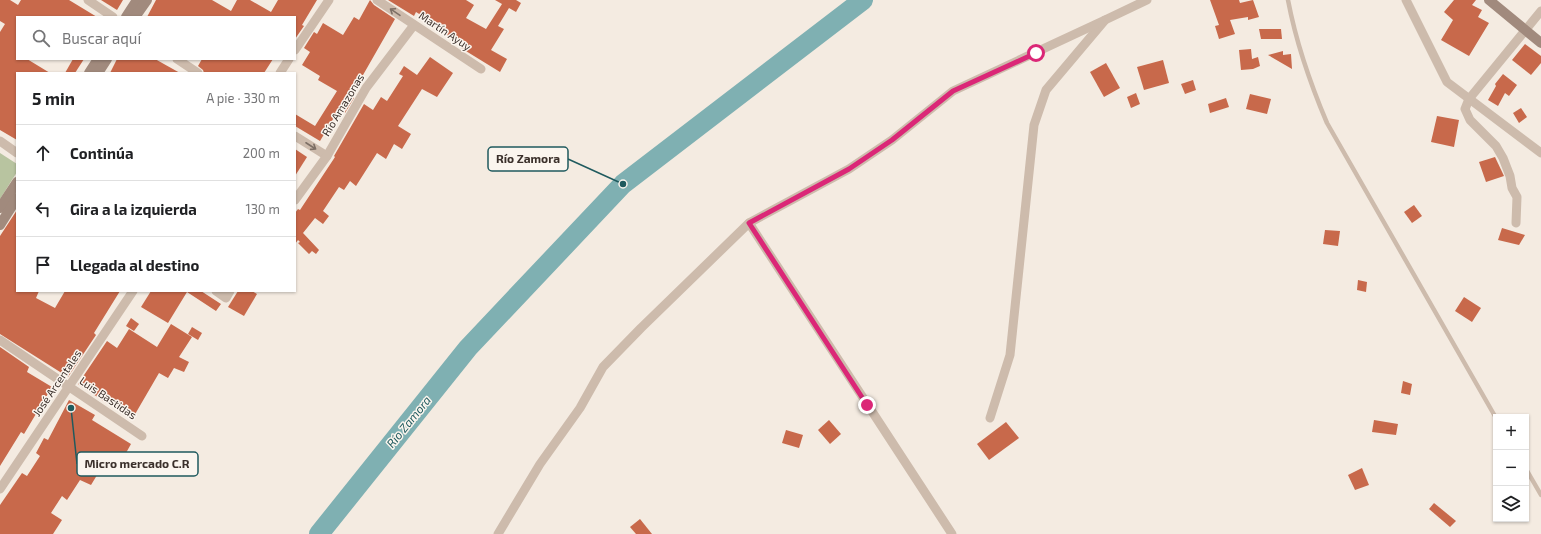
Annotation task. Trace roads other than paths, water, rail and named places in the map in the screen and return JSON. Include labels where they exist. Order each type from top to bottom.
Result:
[{"type":"main road","points":[[127,16],[137,0]]},
{"type":"main road","points":[[136,16],[147,0]]},
{"type":"main road","points":[[1489,0],[1541,43]]},
{"type":"main road","points":[[89,72],[97,60]]},
{"type":"main road","points":[[99,72],[106,60]]},
{"type":"main road","points":[[0,208],[16,184]]},
{"type":"main road","points":[[0,225],[16,200]]},
{"type":"street","points":[[88,0],[112,16]]},
{"type":"street","points":[[296,49],[329,0]]},
{"type":"street","name":"Martín Ayuy","points":[[377,0],[481,69]]},
{"type":"street","points":[[498,534],[540,464],[580,408],[603,367],[749,223],[849,169],[892,140],[953,91],[1147,0]]},
{"type":"street","points":[[1406,0],[1447,82],[1541,153]]},
{"type":"street","points":[[1516,224],[1517,197],[1512,188],[1510,176],[1503,158],[1496,146],[1470,120],[1465,109],[1469,98],[1541,11]]},
{"type":"street","points":[[990,418],[1010,355],[1034,125],[1046,90],[1105,20]]},
{"type":"street","name":"Río Amazonas","points":[[296,199],[327,156],[366,88],[414,25]]},
{"type":"street","points":[[178,60],[196,72]]},
{"type":"street","points":[[281,72],[288,60]]},
{"type":"street","points":[[296,137],[327,156]]},
{"type":"street","points":[[0,142],[16,152]]},
{"type":"street","points":[[749,223],[952,534]]},
{"type":"street","name":"José Arcentales","points":[[0,489],[70,387],[132,292]]},
{"type":"street","name":"Luis Bastidas","points":[[0,340],[142,436]]},
{"type":"lane","points":[[1288,0],[1294,28],[1306,68],[1326,122],[1494,414]]},
{"type":"lane","points":[[1529,474],[1541,494]]},
{"type":"waterway","name":"Río Zamora","points":[[319,534],[468,348],[623,184],[863,0]]},
{"type":"place","name":"Río Zamora","points":[[623,184]]},
{"type":"place","name":"Micro mercado C.R","points":[[71,408]]}]
